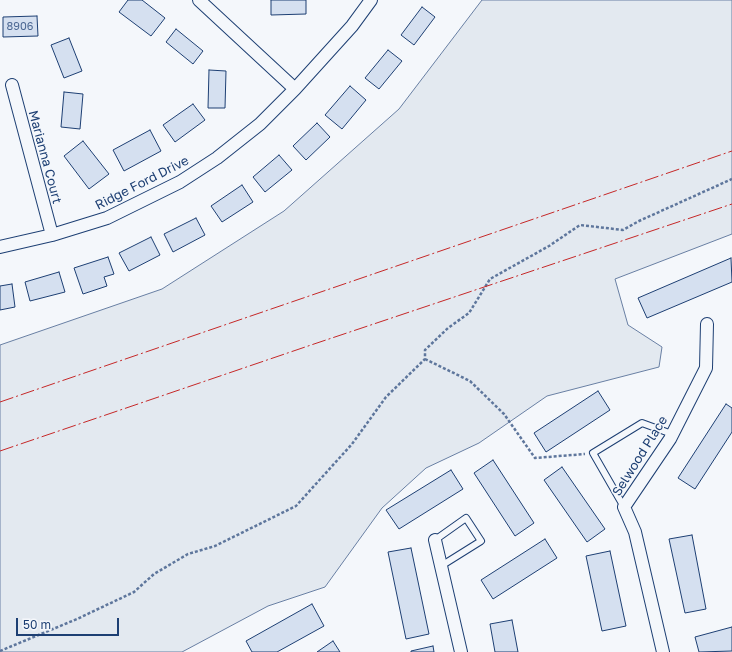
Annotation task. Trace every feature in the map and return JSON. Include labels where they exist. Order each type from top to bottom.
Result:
[{"type":"street","points":[[199,0],[295,89]]},
{"type":"street","name":"Ridge Ford Drive","points":[[0,247],[52,235],[107,218],[180,182],[218,158],[260,124],[295,89],[352,26],[371,0]]},
{"type":"street","name":"Marianna Court","points":[[12,85],[52,235]]},
{"type":"street","name":"Selwood Place","points":[[663,652],[635,532],[624,506],[672,434],[706,368],[707,324]]},
{"type":"street","points":[[435,540],[461,652]]},
{"type":"lane","points":[[624,506],[593,453],[642,423],[672,434]]},
{"type":"lane","points":[[435,540],[466,518],[480,541],[441,566]]},
{"type":"path","points":[[425,359],[424,350],[448,328],[469,313],[490,279],[549,246],[580,225],[623,230],[639,220],[732,178]]},
{"type":"path","points":[[425,359],[470,381],[504,414],[535,458],[593,453]]},
{"type":"path","points":[[0,650],[77,619],[134,592],[154,574],[188,554],[215,546],[296,506],[352,444],[386,398],[425,359]]},
{"type":"shaded area","points":[[482,0],[732,0],[732,234],[615,279],[628,325],[662,347],[659,367],[547,396],[479,443],[426,468],[382,508],[325,587],[268,606],[182,652],[0,652],[0,345],[162,289],[284,211],[399,109]]},
{"type":"building","points":[[128,0],[142,0],[165,18],[151,36],[119,12]]},
{"type":"building","points":[[271,0],[306,0],[306,14],[271,15]]},
{"type":"building","points":[[422,7],[435,17],[414,45],[401,35]]},
{"type":"building","points":[[37,16],[38,36],[3,37],[3,17]]},
{"type":"building","points":[[176,29],[203,51],[193,64],[166,42]]},
{"type":"building","points":[[69,38],[82,71],[64,78],[51,45]]},
{"type":"building","points":[[388,50],[402,61],[379,89],[365,78]]},
{"type":"building","points":[[209,70],[226,71],[225,108],[208,108]]},
{"type":"building","points":[[350,86],[366,100],[342,129],[325,115]]},
{"type":"building","points":[[64,92],[83,94],[80,129],[61,127]]},
{"type":"building","points":[[193,104],[205,120],[175,142],[163,125]]},
{"type":"building","points":[[317,123],[330,137],[306,160],[293,146]]},
{"type":"building","points":[[150,130],[161,151],[124,171],[113,150]]},
{"type":"building","points":[[83,141],[109,174],[89,189],[64,156]]},
{"type":"building","points":[[279,155],[292,170],[265,192],[253,177]]},
{"type":"building","points":[[242,185],[253,202],[222,222],[211,206]]},
{"type":"building","points":[[196,218],[205,235],[173,252],[164,234]]},
{"type":"building","points":[[151,237],[160,255],[129,271],[119,253]]},
{"type":"building","points":[[108,257],[114,274],[104,277],[107,286],[83,294],[74,268]]},
{"type":"building","points":[[731,258],[732,282],[647,318],[638,298]]},
{"type":"building","points":[[59,272],[65,292],[30,301],[25,282]]},
{"type":"building","points":[[12,284],[15,307],[0,310],[0,286]]},
{"type":"building","points":[[598,391],[610,410],[546,452],[534,433]]},
{"type":"building","points":[[726,404],[732,408],[732,432],[695,489],[678,478]]},
{"type":"building","points":[[493,460],[534,523],[515,536],[474,473]]},
{"type":"building","points":[[562,467],[605,529],[587,542],[544,480]]},
{"type":"building","points":[[451,470],[463,489],[399,529],[386,510]]},
{"type":"building","points":[[692,535],[706,609],[685,613],[669,539]]},
{"type":"building","points":[[545,539],[557,558],[493,599],[481,580]]},
{"type":"building","points":[[411,548],[429,634],[406,639],[388,552]]},
{"type":"building","points":[[610,551],[626,626],[602,631],[586,556]]},
{"type":"building","points":[[312,604],[324,626],[277,652],[252,652],[246,641]]},
{"type":"building","points":[[512,620],[518,652],[495,652],[490,624]]},
{"type":"building","points":[[732,627],[732,651],[699,652],[695,637]]},
{"type":"building","points":[[333,641],[340,652],[317,652]]},
{"type":"building","points":[[433,646],[434,652],[411,652],[411,651]]},
{"type":"power","points":[[0,402],[732,151]]},
{"type":"power","points":[[0,451],[732,204]]}]
